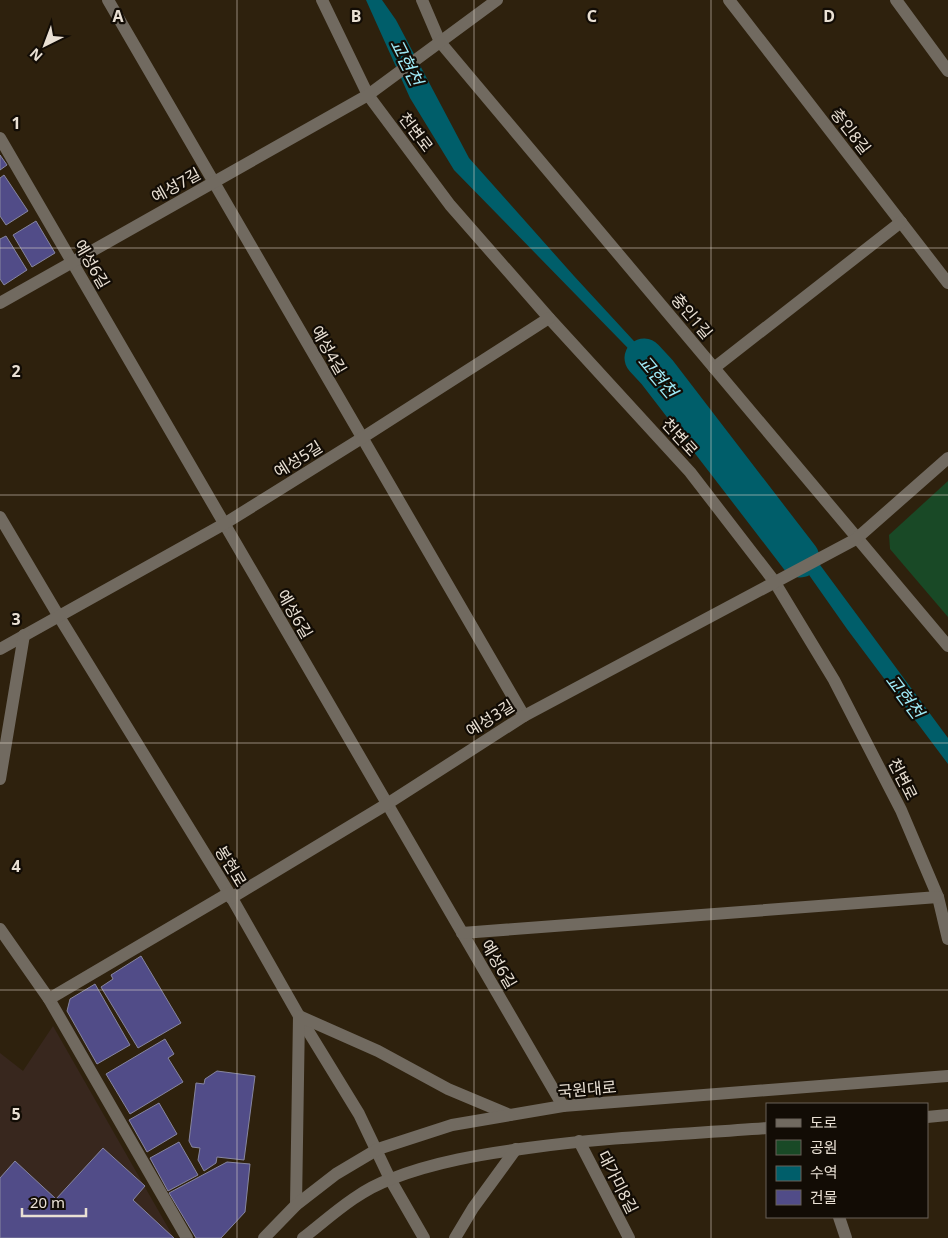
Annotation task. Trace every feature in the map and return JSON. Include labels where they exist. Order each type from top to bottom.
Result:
[{"type":"street","name":"예성4길","points":[[108,0],[212,183],[524,716]]},
{"type":"street","name":"천변로","points":[[322,0],[368,95],[450,204],[549,318],[690,472],[774,581],[834,680],[901,810],[938,897],[948,939]]},
{"type":"street","name":"충인1길","points":[[422,0],[440,42],[856,539],[948,646]]},
{"type":"street","name":"예성7길","points":[[0,303],[368,95],[497,0]]},
{"type":"street","name":"충인8길","points":[[729,0],[948,283]]},
{"type":"street","points":[[896,0],[948,71]]},
{"type":"street","name":"예성6길","points":[[0,138],[563,1106]]},
{"type":"street","points":[[714,368],[901,222]]},
{"type":"street","name":"예성5길","points":[[0,649],[224,524],[549,318]]},
{"type":"street","name":"예성3길","points":[[49,999],[386,804],[524,716],[774,581],[856,539],[948,458]]},
{"type":"street","name":"봉현로","points":[[0,517],[58,616],[230,895],[299,1016],[359,1114],[378,1149],[390,1179],[424,1238]]},
{"type":"street","points":[[0,779],[24,635]]},
{"type":"street","points":[[462,932],[938,897]]},
{"type":"street","points":[[0,929],[49,999],[187,1238]]},
{"type":"street","points":[[296,1205],[299,1016],[378,1051],[448,1089],[510,1115]]},
{"type":"street","name":"국원대로","points":[[264,1238],[296,1205],[336,1174],[378,1149],[434,1129],[563,1106],[948,1076]]},
{"type":"street","points":[[928,1117],[948,1115]]},
{"type":"street","points":[[307,1237],[352,1199],[390,1179],[447,1162],[579,1141],[766,1128]]},
{"type":"street","name":"대가미8길","points":[[579,1141],[629,1238]]},
{"type":"street","points":[[455,1238],[473,1208],[516,1150]]},
{"type":"street","points":[[839,1218],[846,1238]]},
{"type":"shaded area","points":[[53,1026],[174,1238],[0,1238],[0,1053],[23,1071]]},
{"type":"green space","points":[[948,481],[948,617],[890,549],[889,535]]},
{"type":"water","points":[[366,0],[382,0],[396,20],[469,158],[574,276],[738,454],[948,738],[948,764],[847,629],[705,427],[454,170],[410,98]]},
{"type":"building","points":[[0,155],[7,165],[0,170]]},
{"type":"building","points":[[4,175],[28,211],[6,225],[0,216],[0,178]]},
{"type":"building","points":[[36,221],[55,253],[32,267],[13,235]]},
{"type":"building","points":[[6,236],[27,270],[4,285],[0,279],[0,239]]},
{"type":"building","points":[[141,956],[181,1023],[138,1048],[101,987],[113,979],[111,975]]},
{"type":"building","points":[[95,984],[130,1045],[97,1064],[67,1011],[70,999]]},
{"type":"building","points":[[165,1039],[174,1054],[168,1058],[183,1082],[130,1114],[106,1074]]},
{"type":"building","points":[[217,1071],[255,1076],[244,1160],[217,1157],[216,1163],[204,1171],[198,1160],[200,1148],[192,1147],[189,1141],[196,1083],[204,1084],[205,1079]]},
{"type":"building","points":[[159,1103],[177,1134],[147,1152],[129,1120]]},
{"type":"building","points":[[179,1142],[198,1175],[168,1191],[150,1158]]},
{"type":"building","points":[[103,1148],[145,1186],[133,1200],[174,1238],[0,1238],[0,1178],[15,1161],[56,1199]]},
{"type":"building","points":[[227,1162],[250,1164],[245,1212],[221,1238],[196,1238],[169,1193]]},
{"type":"waterway","name":"교현천","points":[[644,358],[657,372],[800,558]]}]
